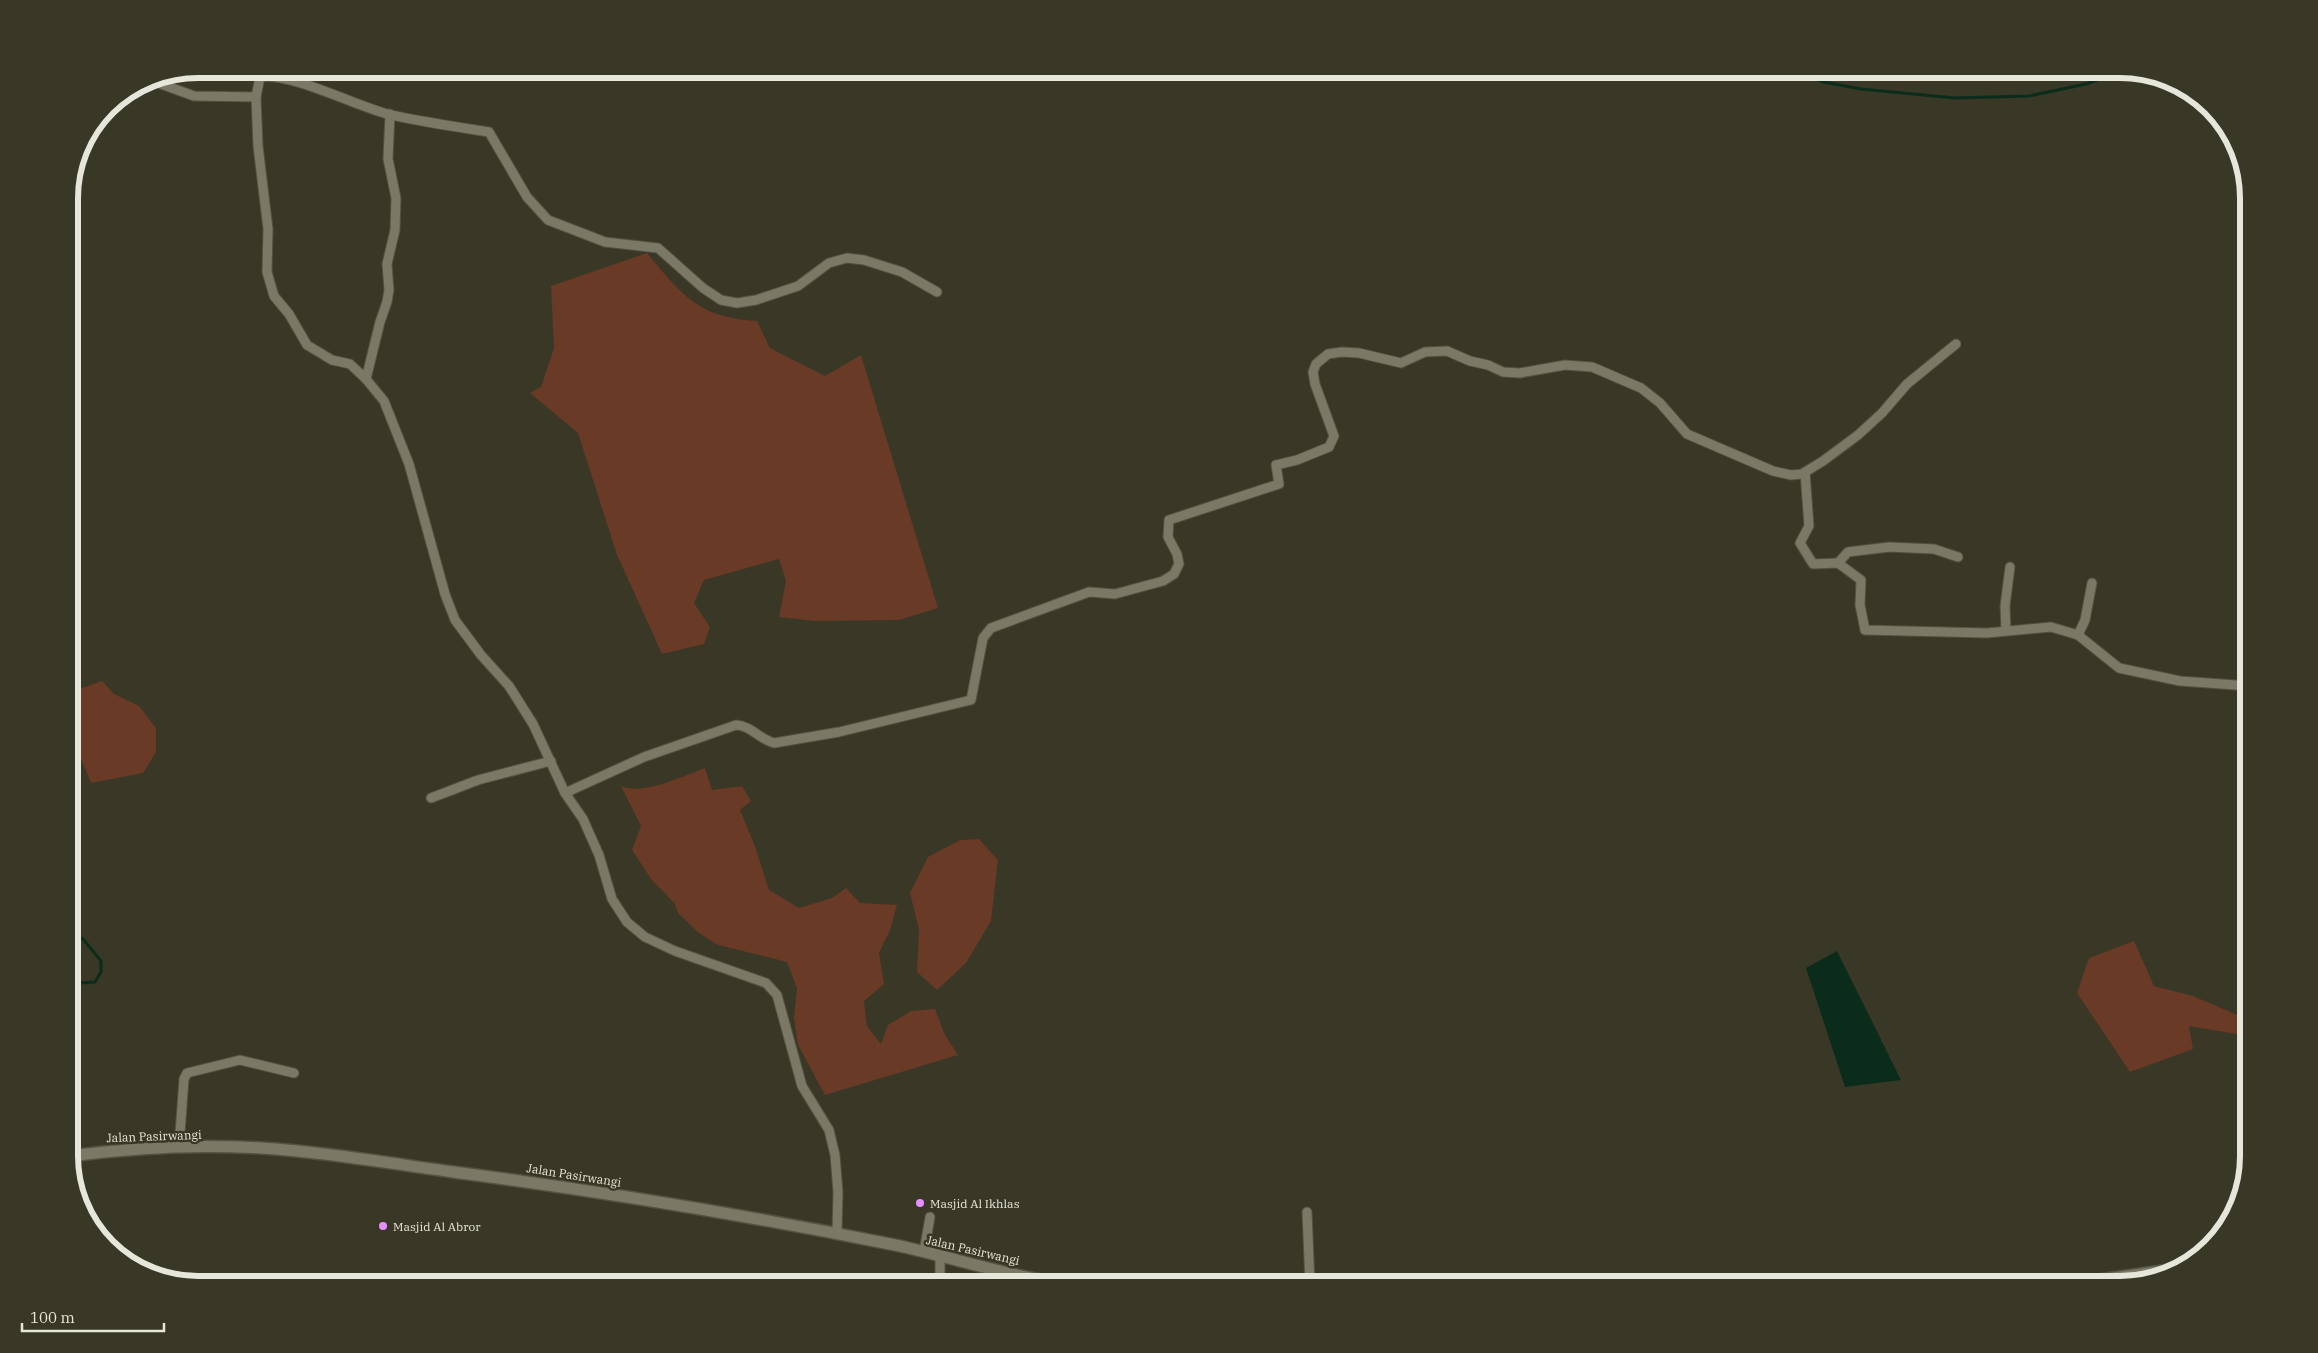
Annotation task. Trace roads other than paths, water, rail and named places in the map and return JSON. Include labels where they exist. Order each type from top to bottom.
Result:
[{"type":"street","points":[[260,78],[256,97],[258,146],[268,229],[267,272],[270,288],[307,345],[332,360],[350,364],[366,379],[384,401],[409,464],[445,594],[455,620],[481,655],[508,686],[533,724],[565,793],[583,819],[599,855],[612,898],[627,922],[653,940],[675,951],[766,983],[777,995],[802,1086],[829,1130],[833,1146],[838,1192],[837,1234]]},
{"type":"street","points":[[280,78],[390,114],[489,132],[527,197],[548,220],[605,242],[658,248],[703,288],[721,300],[747,302],[764,297],[804,283],[830,263],[847,258],[864,260],[902,272],[937,292]]},
{"type":"street","points":[[161,84],[194,96],[256,97]]},
{"type":"street","points":[[366,379],[387,302],[389,290],[387,264],[395,230],[396,198],[388,159],[390,114]]},
{"type":"street","points":[[565,793],[644,757],[736,726],[744,726],[774,743],[839,732],[972,700],[984,638],[990,628],[1089,592],[1115,594],[1163,581],[1174,574],[1179,564],[1177,554],[1168,536],[1169,520],[1279,484],[1276,465],[1303,458],[1329,447],[1334,436],[1315,384],[1313,372],[1316,364],[1328,354],[1342,352],[1359,353],[1401,363],[1425,352],[1447,351],[1503,372],[1520,373],[1565,365],[1592,367],[1641,388],[1660,403],[1687,434],[1773,471],[1790,475],[1805,472],[1858,435],[1882,414],[1907,384],[1956,344]]},
{"type":"street","points":[[1805,472],[1809,526],[1800,543],[1813,564],[1838,563],[1860,580],[1860,605],[1865,630],[1986,633],[2051,627],[2078,635],[2119,668],[2147,676],[2180,681],[2240,685]]},
{"type":"street","points":[[1838,563],[1848,552],[1889,547],[1934,549],[1958,557]]},
{"type":"street","points":[[2006,631],[2005,606],[2010,567]]},
{"type":"street","points":[[2078,635],[2085,620],[2092,583]]},
{"type":"street","points":[[431,798],[478,780],[551,761]]},
{"type":"street","points":[[179,1146],[184,1079],[187,1073],[240,1060],[294,1073]]},
{"type":"street","name":"Jalan Pasirwangi","points":[[78,1155],[179,1146],[296,1151],[489,1176],[730,1213],[924,1252],[1031,1276]]},
{"type":"street","points":[[1307,1212],[1310,1276]]},
{"type":"street","points":[[924,1252],[930,1218]]},
{"type":"street","points":[[940,1256],[940,1276]]},
{"type":"waterway","points":[[1813,78],[1861,89],[1955,98],[2029,96],[2086,84],[2103,78]]},
{"type":"waterway","points":[[78,937],[83,939],[101,961],[101,972],[95,982],[78,982]]},
{"type":"place","name":"Masjid Al Ikhlas","points":[[920,1203]]},
{"type":"place","name":"Masjid Al Abror","points":[[383,1226]]}]
